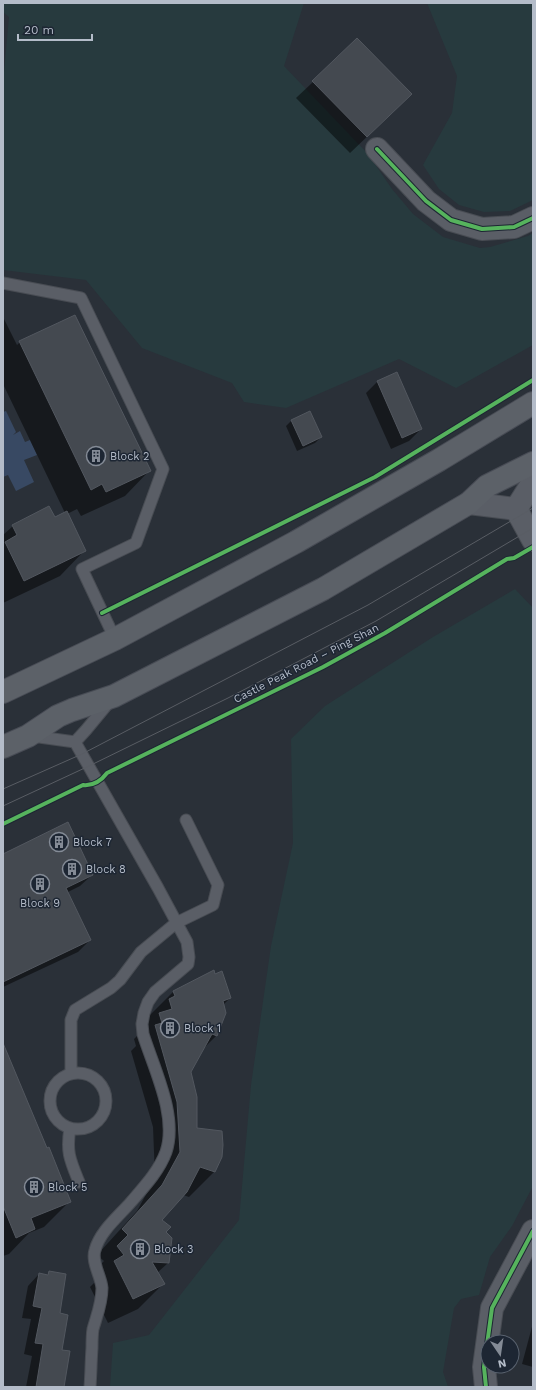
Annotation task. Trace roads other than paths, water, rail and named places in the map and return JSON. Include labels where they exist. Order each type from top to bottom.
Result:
[{"type":"main road","points":[[3,692],[115,639],[296,542],[439,460],[533,403]]},
{"type":"main road","points":[[3,747],[28,736],[58,716],[114,696],[323,589],[469,503],[487,486],[533,463]]},
{"type":"street","points":[[378,149],[426,201],[451,220],[482,229],[514,227],[533,218]]},
{"type":"street","points":[[516,509],[533,482]]},
{"type":"street","points":[[469,503],[516,509]]},
{"type":"street","points":[[516,509],[533,540]]},
{"type":"street","points":[[486,1387],[484,1367],[492,1308],[533,1231]]},
{"type":"lane","points":[[3,283],[81,298],[163,470],[136,544],[82,569],[115,639]]},
{"type":"lane","points":[[75,742],[114,696]]},
{"type":"lane","points":[[28,736],[75,742]]},
{"type":"lane","points":[[75,742],[187,942],[189,958],[188,964],[155,992],[148,1002],[144,1013],[142,1024],[144,1034],[165,1102],[169,1137],[166,1152],[161,1163],[153,1175],[106,1230],[94,1251],[95,1262],[102,1286],[99,1313],[93,1330],[90,1387]]},
{"type":"lane","points":[[71,1074],[70,1020],[75,1010],[111,988],[120,980],[141,952],[176,923],[213,905],[218,885],[186,820]]},
{"type":"lane","points":[[71,1074],[85,1074],[97,1080],[103,1088],[106,1096],[106,1106],[102,1115],[96,1122],[88,1127],[80,1129],[70,1128],[62,1124],[55,1118],[51,1110],[51,1092],[62,1077],[71,1074]]},
{"type":"lane","points":[[70,1128],[68,1143],[70,1158],[79,1182]]},
{"type":"water","points":[[6,411],[16,432],[13,435],[20,431],[25,442],[30,440],[37,455],[24,460],[34,482],[16,491],[8,475],[3,477],[3,412]]},
{"type":"tram line","points":[[3,789],[82,754],[368,605],[533,508]]},
{"type":"tram line","points":[[3,806],[228,698],[376,621],[533,528]]},
{"type":"place","name":"Block 2","points":[[96,456]]},
{"type":"place","name":"Block 7","points":[[59,842]]},
{"type":"place","name":"Block 8","points":[[72,869]]},
{"type":"place","name":"Block 9","points":[[40,884]]},
{"type":"place","name":"Block 1","points":[[170,1028]]},
{"type":"place","name":"Block 5","points":[[34,1187]]},
{"type":"place","name":"Block 3","points":[[140,1249]]}]
